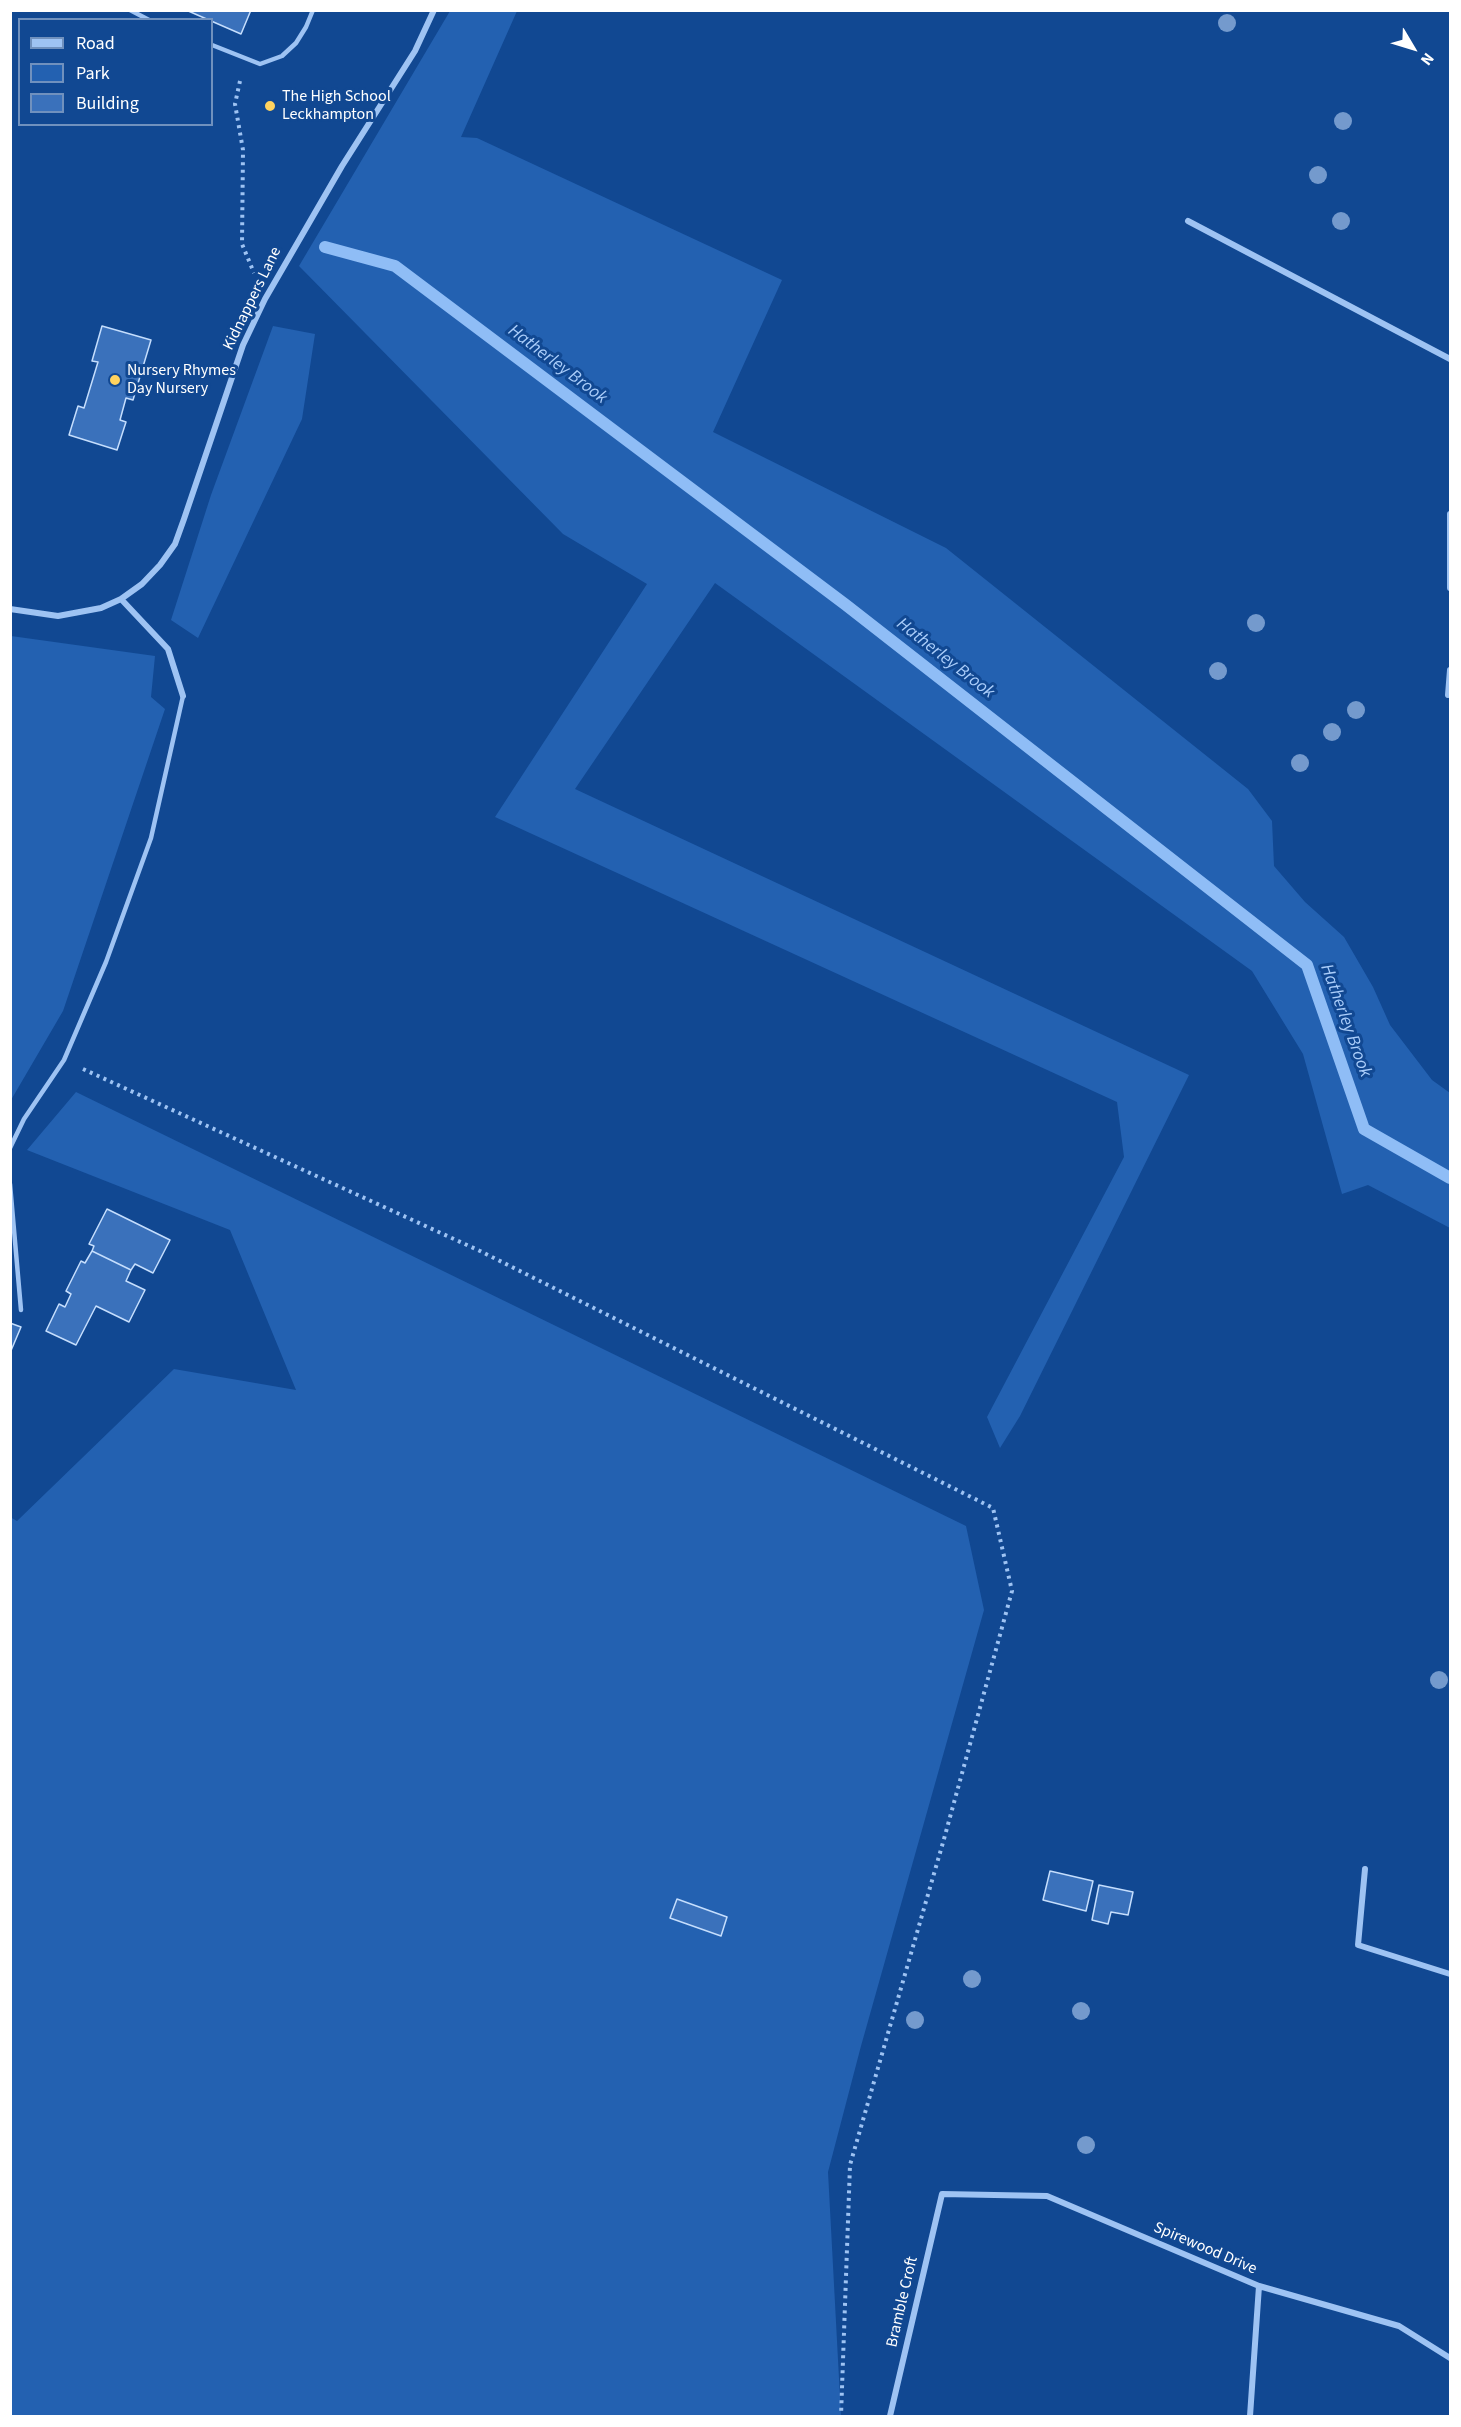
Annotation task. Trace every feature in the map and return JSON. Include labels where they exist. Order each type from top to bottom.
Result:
[{"type":"street","name":"Kidnappers Lane","points":[[10,609],[58,616],[101,608],[121,599],[142,584],[175,544],[243,345],[265,299],[342,166],[415,51],[434,10]]},
{"type":"street","points":[[1188,221],[1450,359]]},
{"type":"street","points":[[1450,514],[1450,588]]},
{"type":"street","points":[[121,599],[168,649],[183,696]]},
{"type":"street","points":[[1448,695],[1450,670]]},
{"type":"street","points":[[1365,1869],[1359,1946],[1450,1974]]},
{"type":"street","name":"Spirewood Drive","points":[[942,2194],[1047,2196],[1259,2286],[1400,2326],[1450,2358]]},
{"type":"street","name":"Bramble Croft","points":[[890,2416],[942,2194]]},
{"type":"street","points":[[1250,2416],[1259,2286]]},
{"type":"lane","points":[[130,10],[145,18]]},
{"type":"lane","points":[[213,45],[260,64],[282,56],[296,43],[314,10]]},
{"type":"lane","points":[[10,1148],[24,1119],[64,1060],[106,962],[151,838],[183,696]]},
{"type":"lane","points":[[10,1184],[21,1310]]},
{"type":"path","points":[[242,244],[243,150],[235,104],[246,59]]},
{"type":"path","points":[[64,1060],[480,1251],[993,1508],[1012,1591],[944,1839],[850,2165],[841,2416]]},
{"type":"green space","points":[[450,11],[517,11],[461,137],[477,138],[782,280],[713,432],[946,548],[1248,789],[1272,821],[1274,866],[1305,902],[1344,937],[1373,987],[1390,1025],[1432,1080],[1450,1093],[1450,1228],[1368,1185],[1342,1194],[1303,1054],[1252,971],[715,583],[575,789],[1189,1075],[1020,1416],[1000,1448],[987,1417],[1124,1157],[1117,1102],[495,817],[647,584],[563,534],[299,266]]},
{"type":"green space","points":[[273,326],[315,334],[302,419],[198,638],[171,620],[211,495]]},
{"type":"green space","points":[[11,636],[155,656],[151,697],[165,709],[63,1011],[11,1100]]},
{"type":"green space","points":[[76,1092],[966,1526],[984,1610],[861,2046],[828,2172],[841,2416],[11,2416],[10,1517],[17,1521],[174,1369],[296,1390],[230,1230],[27,1150]]},
{"type":"building","points":[[186,10],[251,10],[241,34],[213,22],[213,18],[204,18]]},
{"type":"building","name":"Nursery Rhymes Day Nursery","points":[[102,326],[151,340],[133,400],[126,398],[120,420],[126,422],[117,450],[69,435],[78,406],[84,408],[98,362],[92,361]]},
{"type":"building","points":[[107,1209],[170,1240],[153,1273],[135,1264],[131,1270],[92,1251],[94,1246],[89,1244]]},
{"type":"building","points":[[92,1251],[131,1270],[126,1281],[145,1290],[129,1322],[96,1306],[76,1345],[46,1331],[59,1304],[65,1307],[71,1294],[66,1291],[81,1261],[85,1263]]},
{"type":"building","points":[[10,1323],[21,1327],[10,1353]]},
{"type":"building","points":[[1050,1871],[1093,1881],[1086,1911],[1043,1900]]},
{"type":"building","points":[[1099,1885],[1133,1892],[1128,1915],[1111,1912],[1108,1924],[1092,1920]]},
{"type":"building","points":[[677,1899],[727,1917],[721,1936],[670,1918]]},
{"type":"waterway","name":"Hatherley Brook","points":[[325,247],[395,266],[846,605],[1307,965],[1364,1129],[1450,1178]]},
{"type":"place","name":"The High School Leckhampton","points":[[270,106]]},
{"type":"place","name":"Nursery Rhymes Day Nursery","points":[[115,380]]}]
